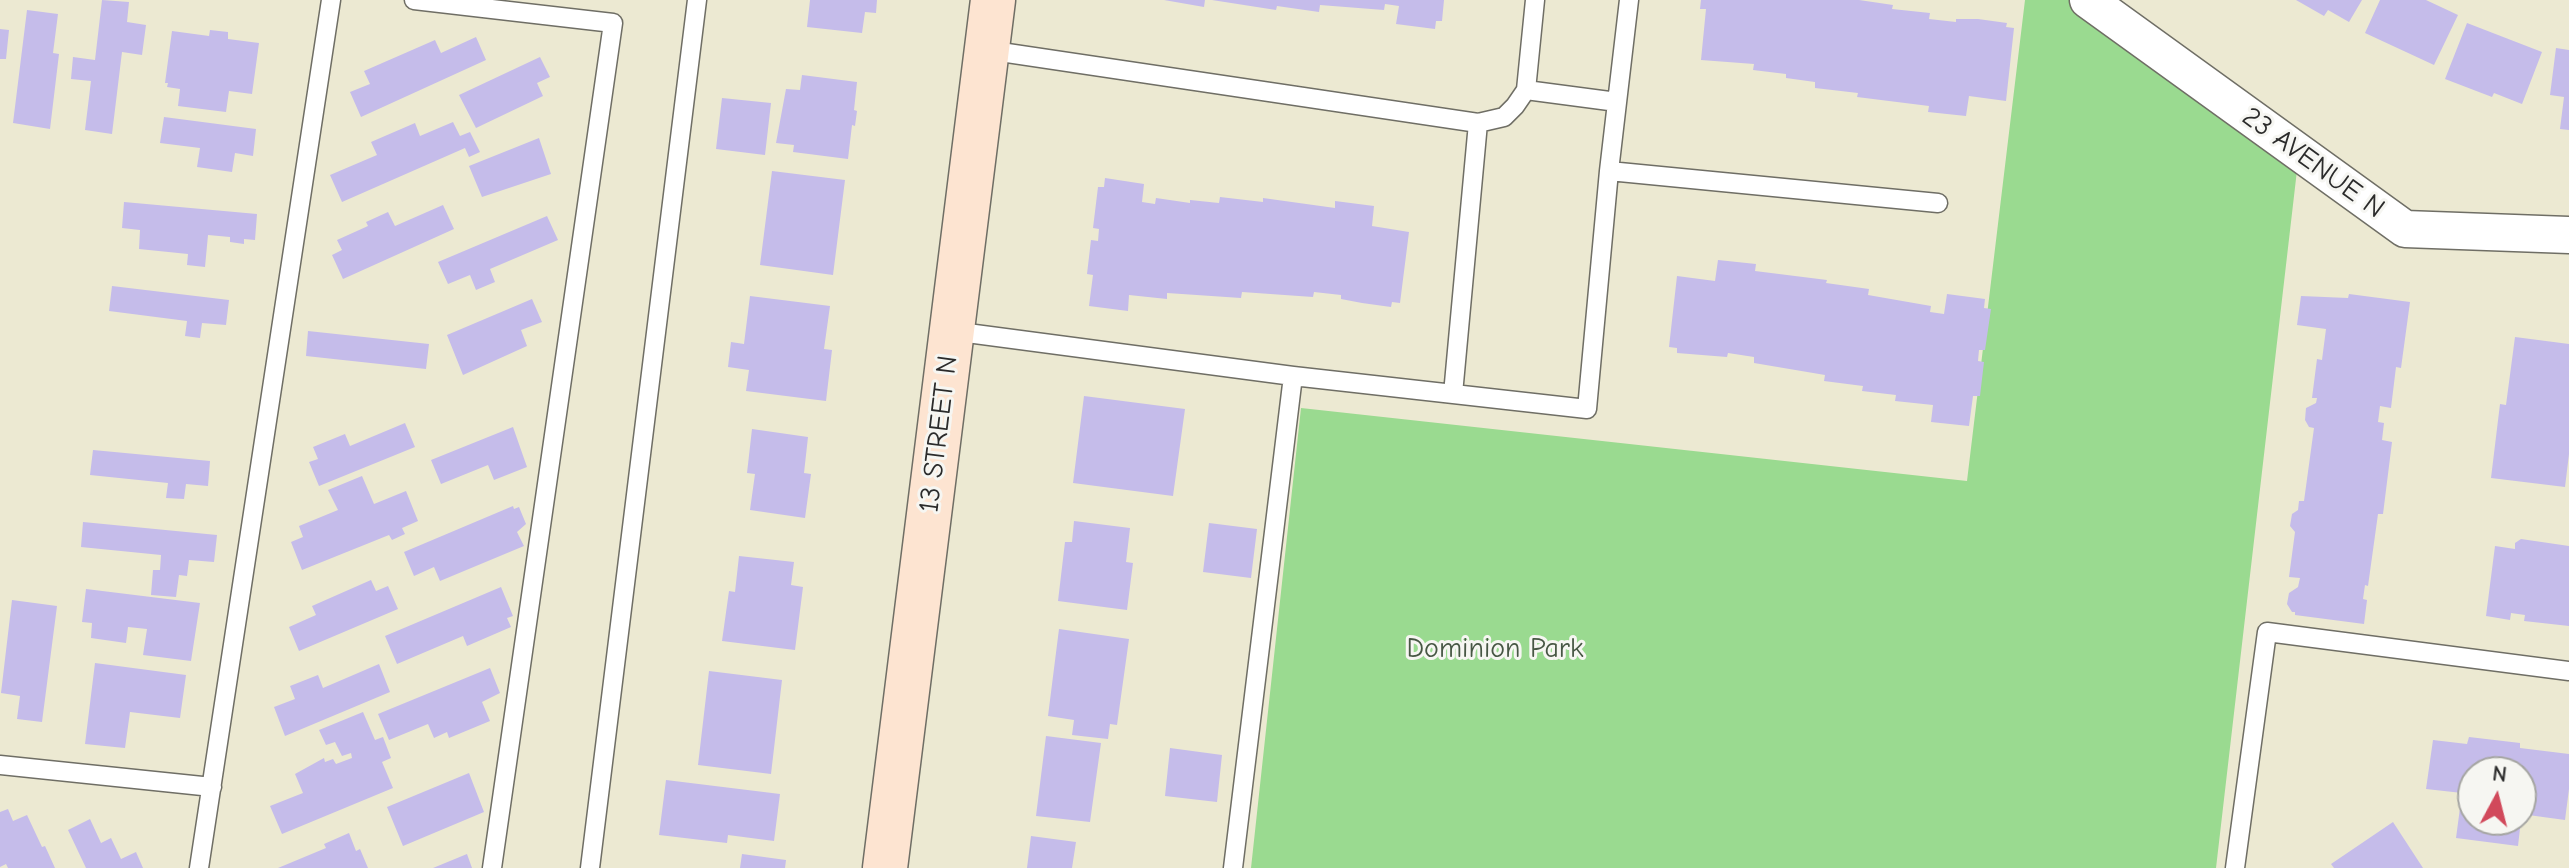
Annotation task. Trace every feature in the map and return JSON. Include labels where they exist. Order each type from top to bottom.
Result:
[{"type":"street","name":"13 STREET N","points":[[885,868],[993,0]]},
{"type":"street","name":"23 AVENUE N","points":[[2088,0],[2405,229],[2569,235]]},
{"type":"lane","points":[[199,868],[331,0]]},
{"type":"lane","points":[[414,0],[613,23],[492,868]]},
{"type":"lane","points":[[590,868],[697,0]]},
{"type":"lane","points":[[987,50],[1478,123],[1504,117],[1526,90],[1535,0]]},
{"type":"lane","points":[[952,331],[1293,376],[1587,409],[1609,171],[1629,0]]},
{"type":"lane","points":[[1526,90],[1617,102]]},
{"type":"lane","points":[[1453,394],[1478,123]]},
{"type":"lane","points":[[1609,171],[1938,203]]},
{"type":"lane","points":[[1233,868],[1293,376]]},
{"type":"lane","points":[[2235,868],[2267,632],[2569,671]]},
{"type":"lane","points":[[0,765],[212,787]]},
{"type":"green space","name":"Dominion Park","points":[[2025,0],[2088,0],[2299,153],[2216,868],[1251,868],[1301,408],[1967,481]]},
{"type":"building","points":[[102,0],[129,2],[127,22],[146,25],[142,55],[122,52],[112,134],[85,130],[91,81],[71,79],[73,57],[95,60]]},
{"type":"building","points":[[810,0],[877,0],[876,13],[865,12],[862,33],[807,27]]},
{"type":"building","points":[[1164,0],[1205,0],[1204,7]]},
{"type":"building","points":[[1212,0],[1444,0],[1442,21],[1436,21],[1435,29],[1396,24],[1399,6],[1385,4],[1384,10],[1320,5],[1319,12],[1277,6],[1276,10]]},
{"type":"building","points":[[1701,0],[1859,0],[1893,5],[1892,9],[1930,13],[1929,19],[1956,22],[1956,19],[1978,19],[2007,23],[2006,27],[2014,28],[2006,101],[1969,96],[1966,116],[1928,112],[1929,106],[1815,88],[1815,82],[1753,70],[1754,64],[1701,60],[1706,9],[1700,9]]},
{"type":"building","points":[[2296,0],[2362,0],[2349,22],[2328,10],[2324,16]]},
{"type":"building","points":[[2380,0],[2426,0],[2458,15],[2434,65],[2365,33]]},
{"type":"building","points":[[27,10],[58,14],[53,53],[59,54],[50,129],[13,123]]},
{"type":"building","points":[[2467,23],[2542,52],[2522,104],[2494,93],[2492,97],[2445,79]]},
{"type":"building","points":[[0,29],[9,30],[6,59],[0,59]]},
{"type":"building","points":[[210,30],[228,32],[228,39],[259,43],[252,94],[229,91],[226,112],[178,106],[180,89],[167,87],[168,83],[165,83],[172,31],[209,36]]},
{"type":"building","points":[[476,37],[486,60],[361,117],[350,92],[370,84],[364,71],[435,40],[441,53]]},
{"type":"building","points":[[2556,48],[2569,50],[2569,130],[2560,129],[2564,97],[2550,95]]},
{"type":"building","points":[[540,57],[550,77],[537,83],[543,96],[476,128],[459,95]]},
{"type":"building","points":[[802,75],[857,82],[854,110],[857,111],[848,159],[793,152],[794,145],[776,143],[786,89],[800,90]]},
{"type":"building","points":[[722,98],[771,103],[765,155],[716,149]]},
{"type":"building","points":[[164,117],[256,129],[253,156],[235,153],[232,172],[197,167],[200,148],[160,143]]},
{"type":"building","points":[[453,122],[460,136],[470,132],[480,152],[469,157],[465,148],[342,202],[330,175],[377,155],[371,142],[415,123],[420,136]]},
{"type":"building","points":[[539,138],[551,174],[482,197],[469,166]]},
{"type":"building","points":[[772,171],[845,180],[833,275],[760,265]]},
{"type":"building","points":[[1105,178],[1144,184],[1142,202],[1155,204],[1156,198],[1219,203],[1220,197],[1263,202],[1263,198],[1335,208],[1335,201],[1374,206],[1372,226],[1409,232],[1400,303],[1392,302],[1391,307],[1314,292],[1313,297],[1242,292],[1241,298],[1167,293],[1167,299],[1129,295],[1128,311],[1089,306],[1093,275],[1087,274],[1091,240],[1098,241],[1099,229],[1093,228],[1098,187],[1104,187]]},
{"type":"building","points":[[124,202],[257,214],[255,240],[244,239],[244,244],[230,242],[230,237],[208,235],[205,267],[187,265],[188,254],[139,249],[140,230],[122,228]]},
{"type":"building","points":[[443,205],[454,229],[343,279],[332,255],[342,250],[337,240],[368,226],[366,222],[388,212],[395,226]]},
{"type":"building","points":[[547,216],[558,240],[490,269],[495,282],[476,290],[470,275],[448,284],[438,262]]},
{"type":"building","points":[[1718,260],[1756,264],[1755,271],[1869,289],[1868,295],[1931,306],[1930,312],[1944,314],[1947,294],[1985,299],[1984,308],[1991,309],[1985,350],[1979,350],[1978,361],[1984,362],[1980,396],[1973,396],[1969,426],[1931,422],[1933,405],[1895,401],[1896,395],[1862,391],[1863,386],[1824,381],[1825,375],[1754,363],[1754,357],[1728,353],[1727,357],[1677,353],[1677,348],[1669,347],[1677,276],[1715,281]]},
{"type":"building","points":[[112,286],[229,300],[226,325],[202,323],[200,338],[185,336],[187,321],[109,311]]},
{"type":"building","points":[[2349,294],[2410,302],[2401,368],[2396,367],[2391,408],[2380,406],[2378,422],[2384,423],[2382,440],[2392,442],[2383,514],[2378,514],[2368,586],[2365,585],[2364,624],[2295,615],[2287,604],[2289,593],[2298,587],[2300,578],[2289,577],[2295,532],[2290,526],[2299,501],[2304,501],[2314,428],[2309,427],[2305,420],[2306,408],[2316,403],[2317,398],[2312,398],[2317,359],[2322,360],[2326,329],[2297,325],[2301,296],[2348,298]]},
{"type":"building","points":[[750,296],[830,306],[824,349],[832,350],[826,401],[746,391],[749,370],[728,367],[731,342],[744,344]]},
{"type":"building","points":[[532,299],[542,322],[521,330],[527,346],[463,375],[447,335]]},
{"type":"building","points":[[308,331],[429,344],[426,369],[306,356]]},
{"type":"building","points":[[2515,337],[2569,344],[2569,454],[2565,487],[2491,478],[2500,404],[2506,405]]},
{"type":"building","points":[[1084,396],[1185,409],[1173,496],[1073,483]]},
{"type":"building","points":[[405,423],[415,447],[319,486],[309,462],[318,459],[313,447],[345,434],[350,446]]},
{"type":"building","points":[[513,427],[527,467],[494,480],[488,465],[441,484],[431,460]]},
{"type":"building","points":[[752,429],[808,437],[804,473],[811,474],[805,518],[750,510],[755,474],[747,473]]},
{"type":"building","points":[[93,450],[210,461],[208,486],[186,484],[184,499],[166,498],[168,483],[90,475]]},
{"type":"building","points":[[362,476],[374,504],[406,491],[418,521],[402,528],[405,534],[392,540],[389,535],[302,570],[291,542],[303,537],[299,526],[338,510],[328,490]]},
{"type":"building","points":[[513,506],[514,509],[519,507],[526,524],[517,532],[524,546],[440,581],[434,567],[414,576],[404,552]]},
{"type":"building","points":[[1074,521],[1130,528],[1126,562],[1133,563],[1127,610],[1058,601],[1065,542],[1072,542]]},
{"type":"building","points":[[83,522],[217,535],[214,562],[189,560],[187,576],[179,575],[176,597],[151,595],[153,570],[160,570],[161,555],[81,547]]},
{"type":"building","points":[[1209,523],[1257,529],[1251,578],[1203,572]]},
{"type":"building","points":[[2521,539],[2569,546],[2569,626],[2524,621],[2525,615],[2511,613],[2510,620],[2486,616],[2495,546],[2515,549],[2515,543]]},
{"type":"building","points":[[739,556],[794,562],[791,585],[803,587],[795,650],[722,641],[729,591],[735,592]]},
{"type":"building","points":[[371,580],[376,591],[388,586],[398,609],[299,651],[289,627],[316,615],[312,606]]},
{"type":"building","points":[[501,587],[513,616],[507,618],[511,627],[467,646],[463,636],[397,664],[385,636]]},
{"type":"building","points":[[86,589],[200,603],[191,661],[143,655],[147,629],[128,627],[126,643],[91,638],[92,623],[82,622]]},
{"type":"building","points":[[12,600],[57,606],[42,722],[17,719],[20,696],[1,693]]},
{"type":"building","points":[[1059,629],[1129,639],[1117,725],[1110,724],[1108,739],[1072,735],[1074,720],[1048,716]]},
{"type":"building","points":[[95,663],[186,675],[180,718],[130,712],[125,748],[85,744]]},
{"type":"building","points":[[379,664],[390,692],[285,736],[274,707],[295,699],[290,686],[318,675],[323,688]]},
{"type":"building","points":[[490,668],[500,693],[482,702],[490,721],[449,738],[447,732],[434,738],[428,724],[389,740],[378,714]]},
{"type":"building","points":[[709,671],[782,680],[771,774],[698,765]]},
{"type":"building","points":[[363,712],[375,740],[383,737],[391,758],[382,762],[393,788],[282,834],[270,806],[303,793],[295,774],[324,758],[325,762],[333,759],[336,764],[352,758],[351,753],[342,756],[335,742],[326,745],[319,730]]},
{"type":"building","points":[[1046,736],[1101,743],[1090,822],[1036,816]]},
{"type":"building","points":[[2469,737],[2520,743],[2520,748],[2569,754],[2565,820],[2537,816],[2537,756],[2457,756],[2457,792],[2426,789],[2433,740],[2467,744]]},
{"type":"building","points":[[1170,748],[1222,755],[1217,802],[1165,796]]},
{"type":"building","points":[[469,773],[484,812],[403,846],[387,807]]},
{"type":"building","points":[[666,780],[780,794],[774,841],[728,835],[727,843],[659,835]]},
{"type":"building","points":[[8,809],[13,821],[27,815],[55,868],[8,868],[6,864],[0,867],[0,812]]},
{"type":"building","points":[[90,819],[101,843],[111,838],[121,859],[136,852],[143,868],[86,868],[68,830]]},
{"type":"building","points":[[2393,822],[2423,868],[2334,868],[2331,864]]},
{"type":"building","points":[[2457,830],[2457,836],[2519,836],[2518,846],[2456,838]]},
{"type":"building","points":[[349,833],[356,851],[360,849],[368,868],[278,868],[326,848],[324,844]]},
{"type":"building","points":[[1031,836],[1076,842],[1072,868],[1027,868]]},
{"type":"building","points":[[467,854],[472,868],[433,868]]},
{"type":"building","points":[[742,854],[786,860],[785,868],[740,868]]}]
